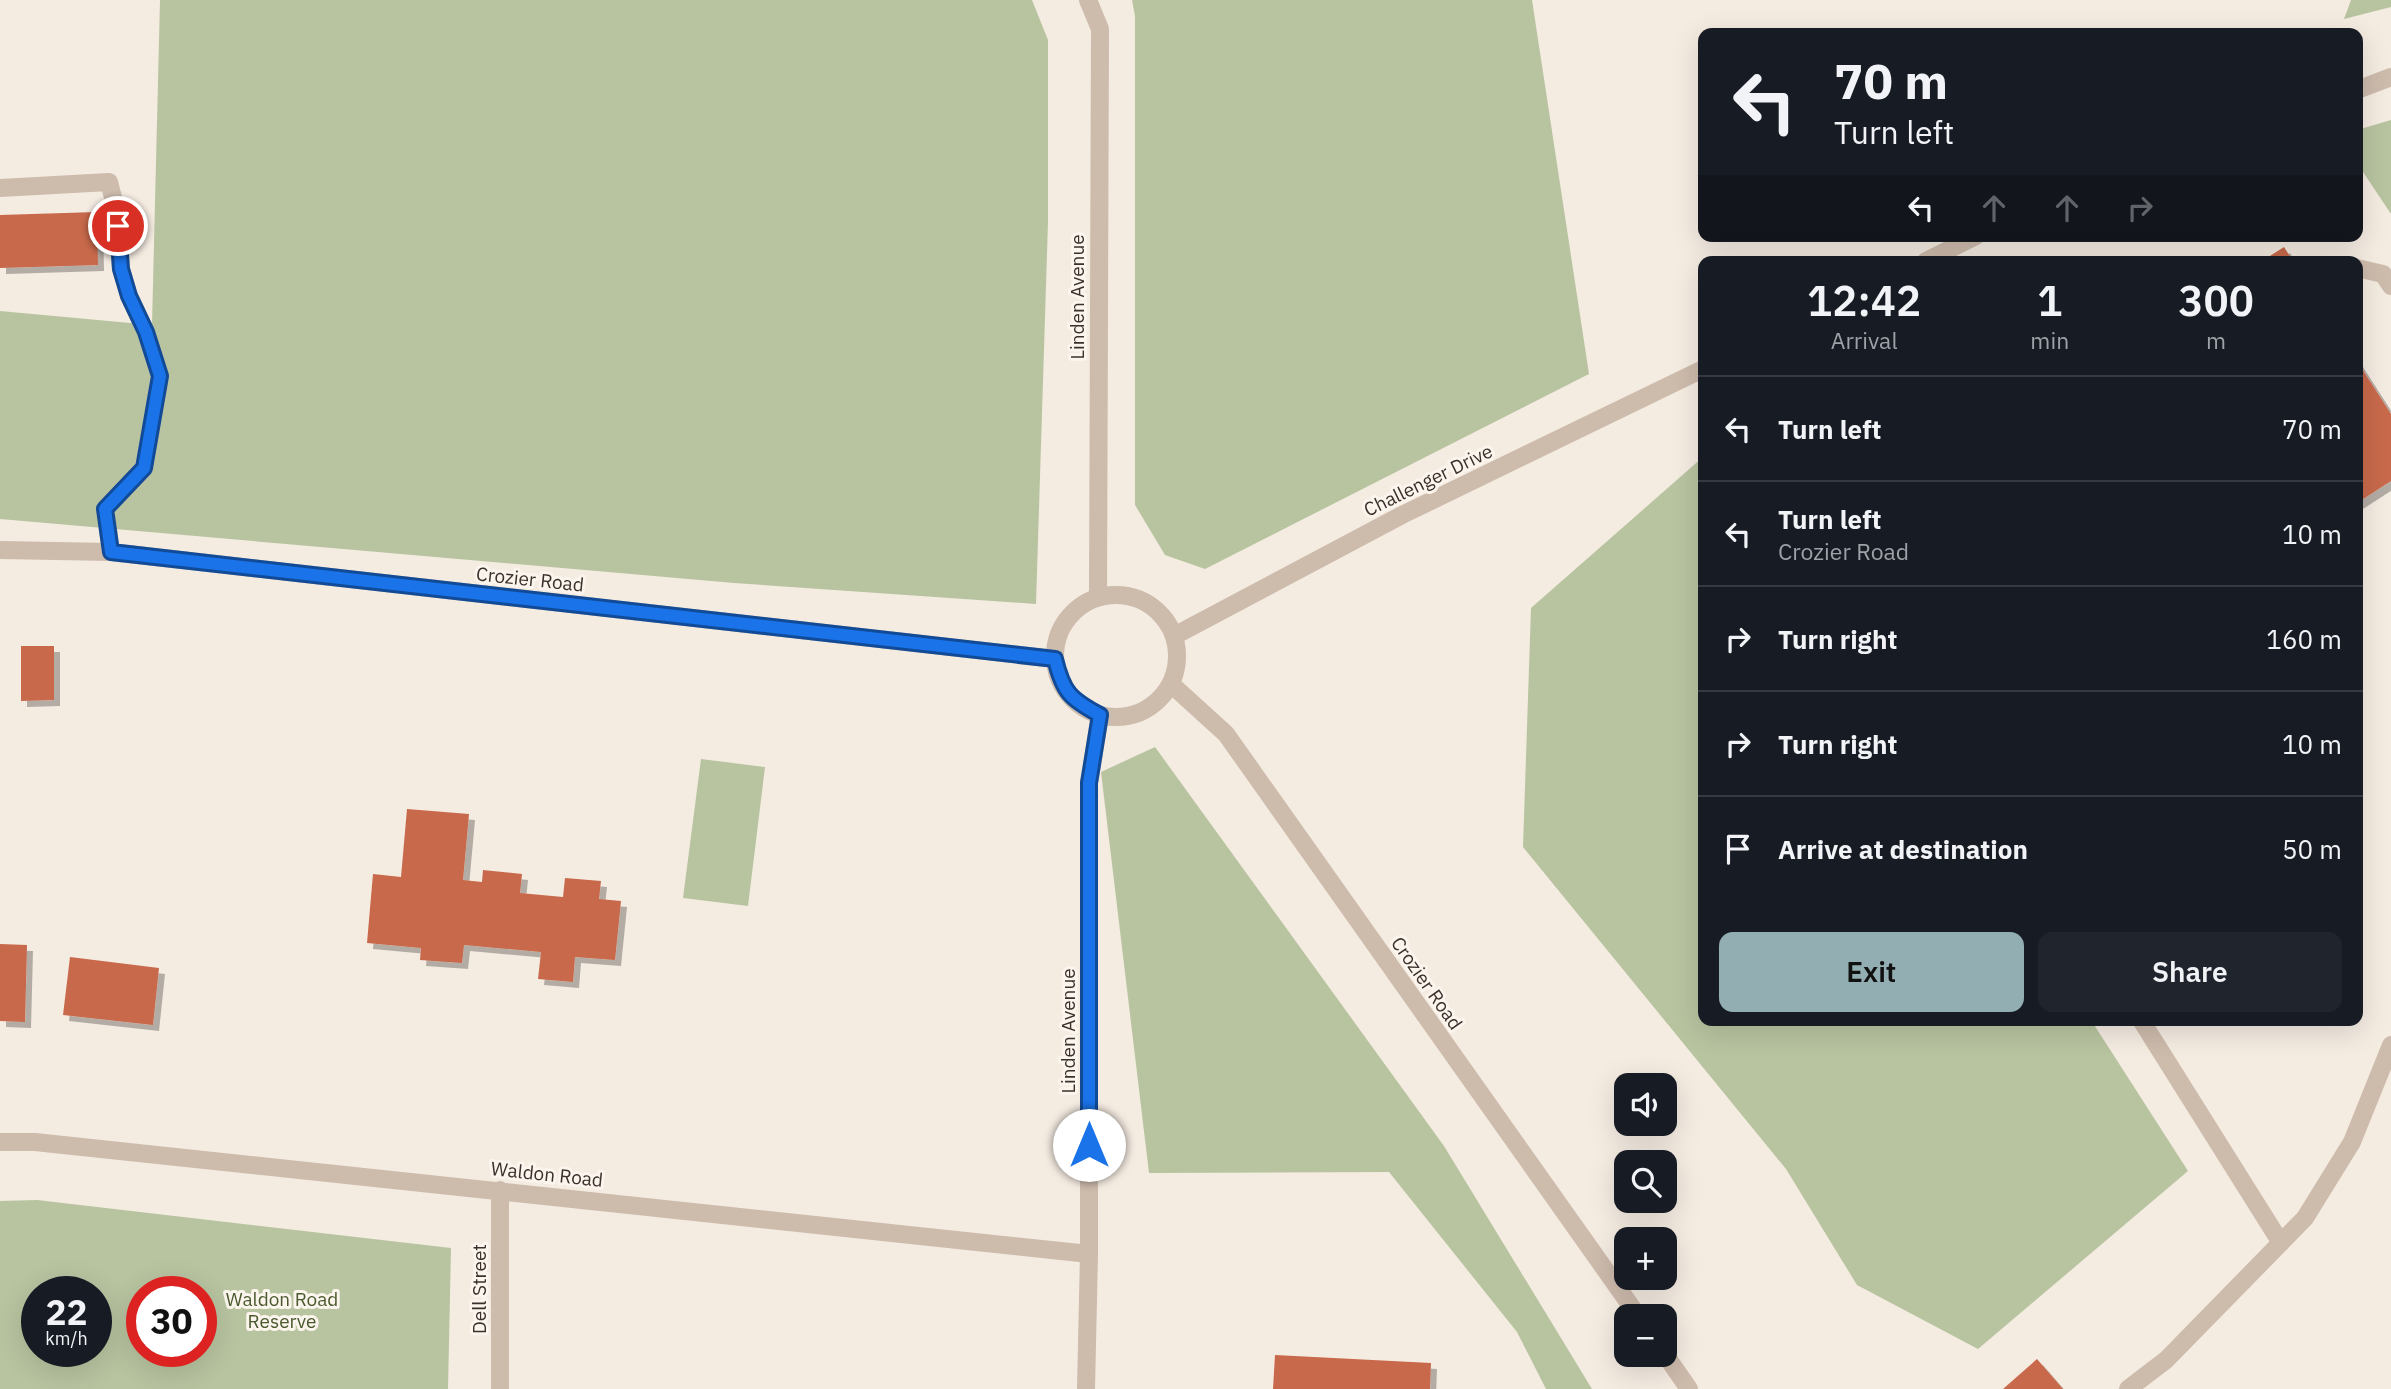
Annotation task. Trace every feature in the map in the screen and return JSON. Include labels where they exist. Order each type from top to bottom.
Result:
[{"type":"street","name":"Linden Avenue","points":[[1088,0],[1100,29],[1098,597]]},
{"type":"street","points":[[2363,87],[2391,77]]},
{"type":"street","points":[[0,188],[110,182],[116,209],[121,269],[160,376],[144,468],[105,509],[111,552]]},
{"type":"street","points":[[1936,256],[1964,242]]},
{"type":"street","points":[[2363,269],[2383,274],[2391,286]]},
{"type":"street","name":"Challenger Drive","points":[[1174,636],[1402,515],[1698,371]]},
{"type":"street","name":"Crozier Road","points":[[0,550],[111,552],[1055,659]]},
{"type":"street","points":[[1130,596],[1157,610],[1174,636],[1178,652],[1177,668],[1171,684],[1153,705],[1128,717],[1100,715],[1077,704],[1061,683],[1055,659],[1059,632],[1075,611],[1098,597],[1130,596]]},
{"type":"street","name":"Crozier Road","points":[[1171,684],[1226,734],[1630,1304]]},
{"type":"street","name":"Linden Avenue","points":[[1086,1389],[1089,1254],[1089,783],[1100,715]]},
{"type":"street","points":[[2145,1026],[2281,1243]]},
{"type":"street","points":[[2128,1389],[2166,1360],[2305,1218],[2352,1142],[2391,1045]]},
{"type":"street","name":"Waldon Road","points":[[0,1142],[36,1142],[1089,1254]]},
{"type":"street","name":"Dell Street","points":[[500,1190],[500,1389]]},
{"type":"street","points":[[1674,1367],[1689,1389]]},
{"type":"green space","points":[[160,0],[1032,0],[1048,40],[1048,222],[1036,604],[734,583],[0,519],[0,311],[152,325]]},
{"type":"green space","points":[[1132,0],[1532,0],[1589,374],[1205,569],[1165,555],[1135,505],[1135,16]]},
{"type":"green space","points":[[2351,0],[2391,0],[2391,7],[2344,19]]},
{"type":"green space","points":[[2391,120],[2391,214],[2363,172],[2363,128]]},
{"type":"green space","points":[[1698,461],[1698,1026],[2095,1026],[2188,1171],[1978,1349],[1857,1285],[1786,1169],[1523,847],[1531,608]]},
{"type":"green space","points":[[1155,747],[1444,1146],[1592,1389],[1546,1389],[1517,1332],[1389,1172],[1149,1173],[1101,772]]},
{"type":"green space","points":[[701,759],[765,767],[748,906],[683,898]]},
{"type":"green space","name":"Waldon Road Reserve","points":[[37,1200],[451,1248],[448,1389],[0,1389],[0,1201]]},
{"type":"building","points":[[97,212],[98,265],[0,268],[0,215]]},
{"type":"building","points":[[2284,247],[2290,256],[2270,256]]},
{"type":"building","points":[[2363,370],[2391,414],[2391,481],[2363,499]]},
{"type":"building","points":[[21,646],[54,646],[54,700],[21,701]]},
{"type":"building","points":[[407,809],[469,814],[463,880],[482,882],[483,870],[522,874],[520,893],[563,897],[565,878],[601,881],[599,899],[621,901],[615,960],[575,957],[573,982],[538,979],[541,952],[464,945],[462,963],[420,960],[421,948],[367,943],[373,874],[401,877]]},
{"type":"building","points":[[0,944],[27,945],[25,1022],[0,1021]]},
{"type":"building","points":[[70,957],[159,968],[153,1025],[63,1015]]},
{"type":"building","points":[[1275,1355],[1431,1363],[1430,1389],[1273,1389]]},
{"type":"building","points":[[2037,1359],[2063,1389],[2003,1389]]},
{"type":"route","points":[[118,226],[121,269],[160,376],[144,468],[105,509],[111,552],[1055,659],[1061,683],[1077,704],[1100,715],[1089,783],[1089,1145]]}]
